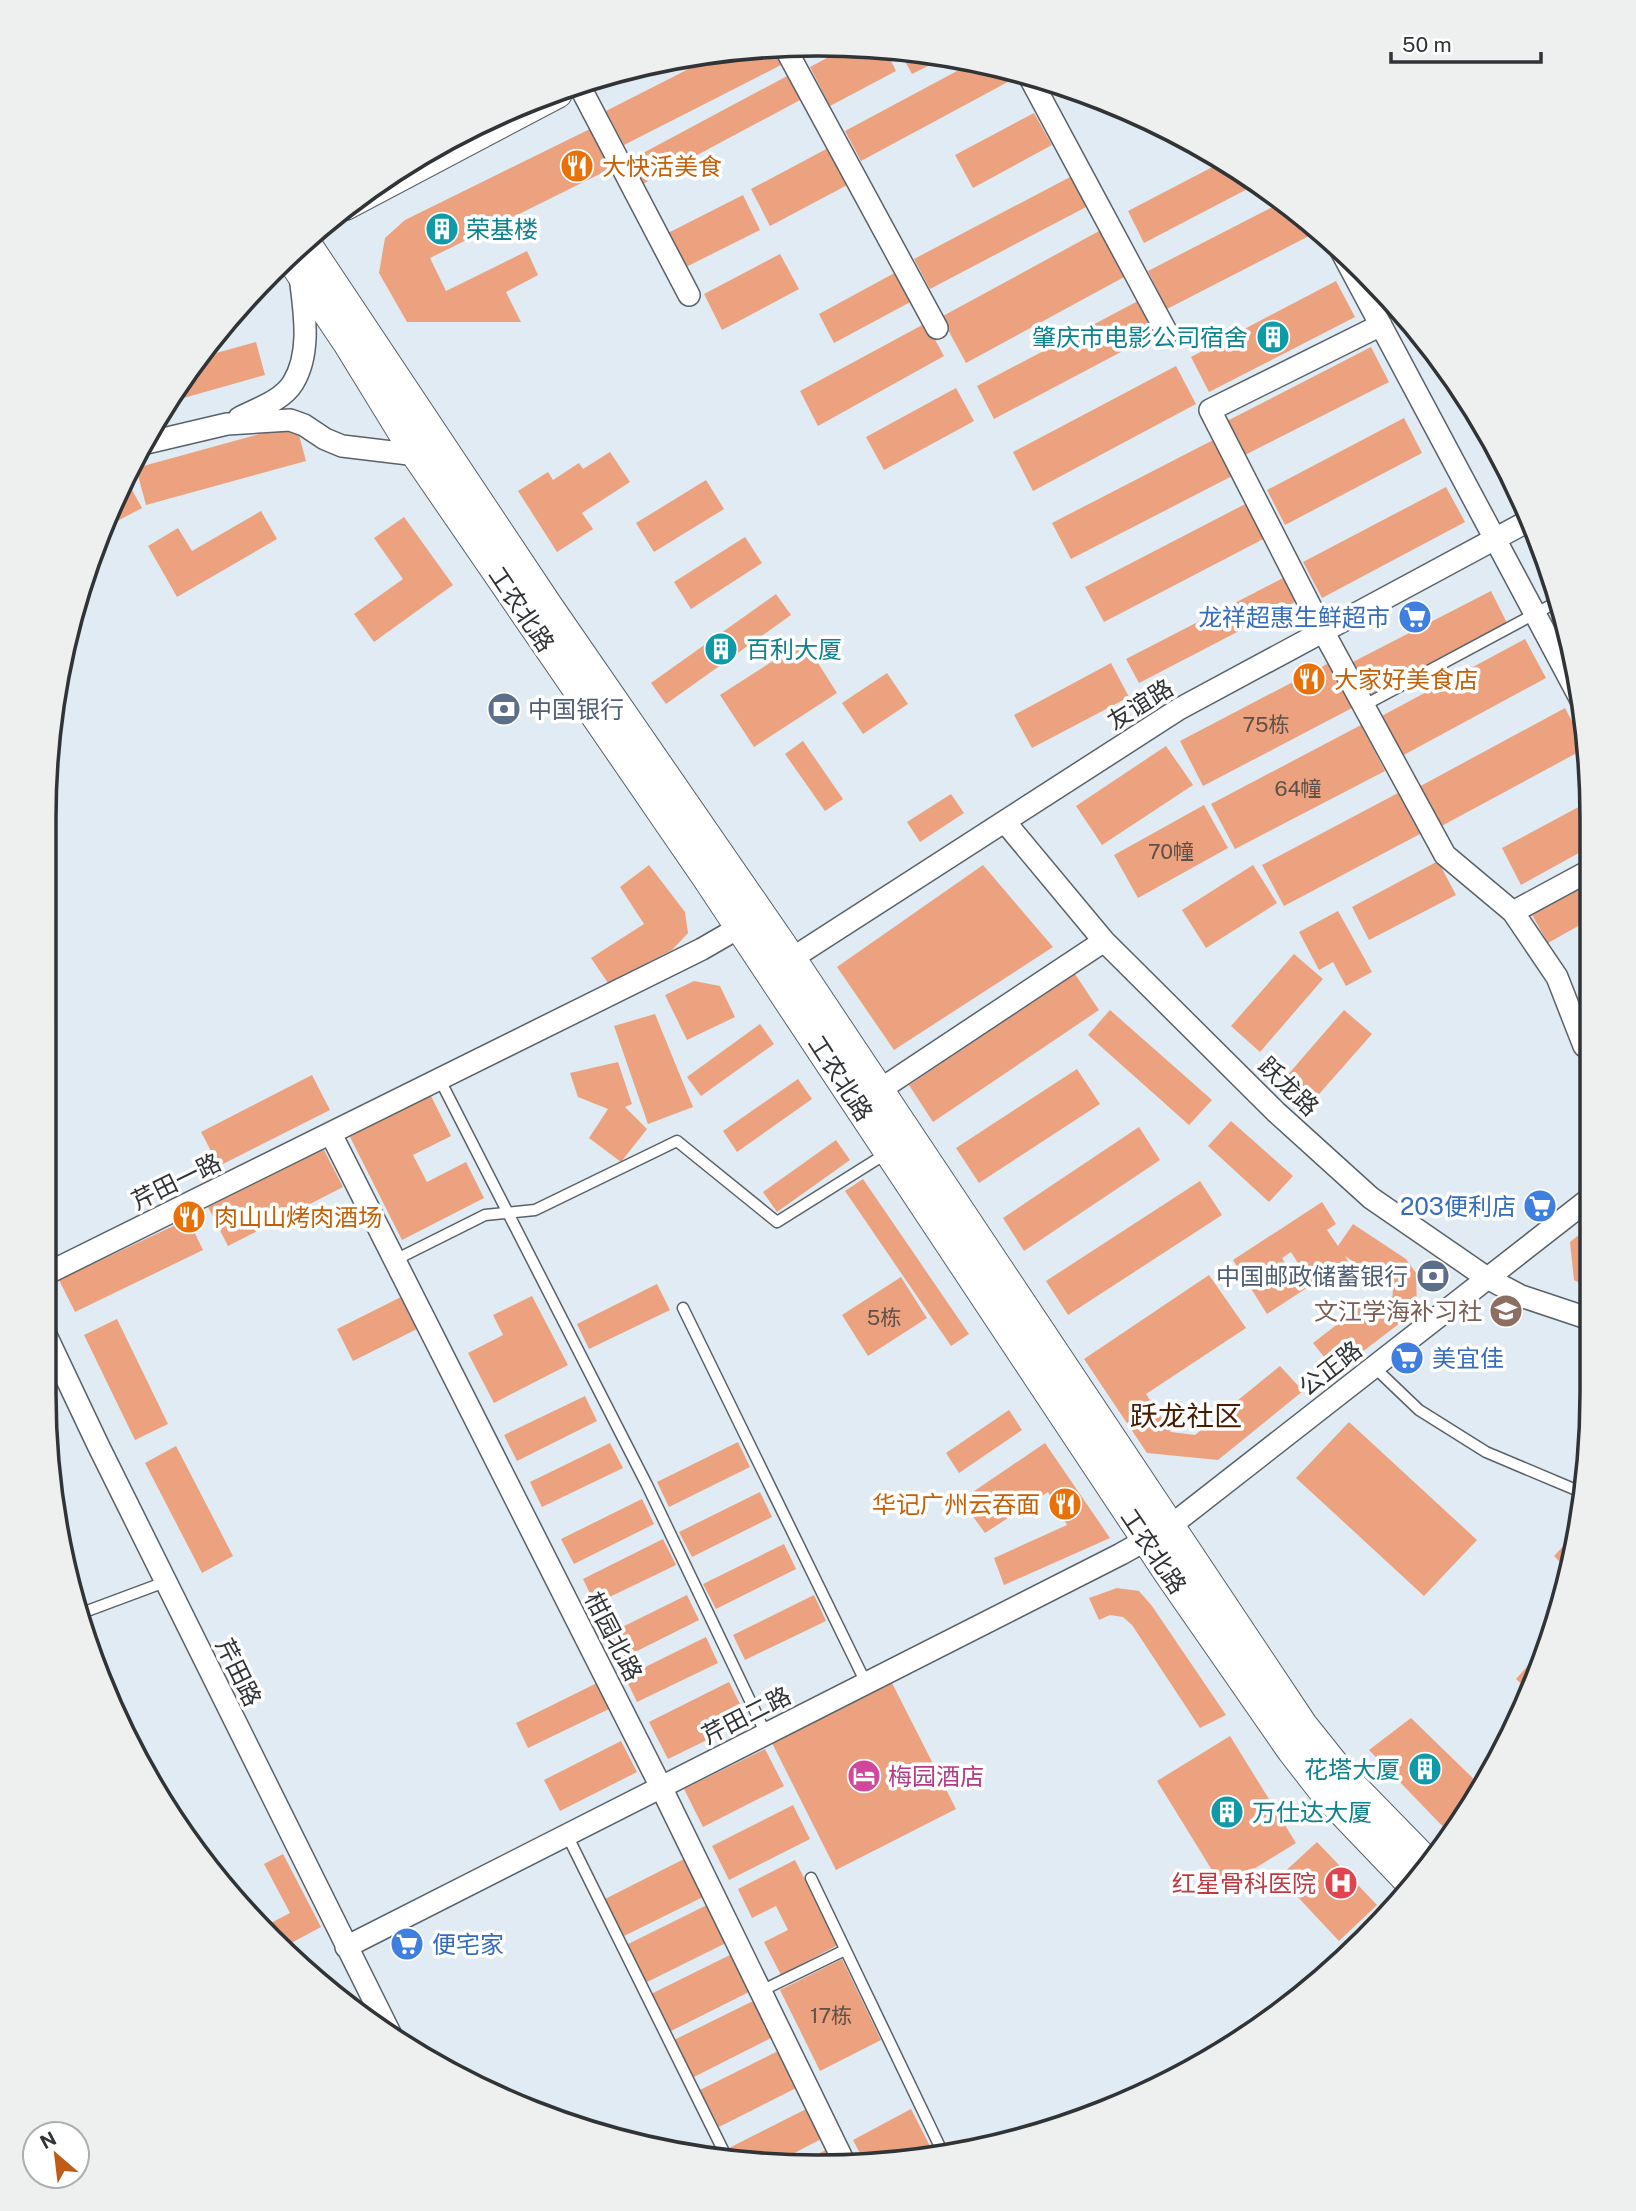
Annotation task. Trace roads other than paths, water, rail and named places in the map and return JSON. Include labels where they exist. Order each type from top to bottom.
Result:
[{"type":"street","points":[[790,57],[937,328]]},
{"type":"street","points":[[1035,88],[1167,333]]},
{"type":"street","points":[[583,93],[689,295]]},
{"type":"street","name":"工农北路","points":[[310,250],[548,607],[791,959],[878,1091],[1158,1533],[1292,1751],[1327,1795],[1406,1877]]},
{"type":"street","name":"工农北路","points":[[295,264],[347,341],[418,455],[740,927],[889,1152],[1158,1533],[1346,1780],[1422,1858]]},
{"type":"street","points":[[228,424],[275,400],[292,384],[301,363],[305,326],[294,265]]},
{"type":"street","points":[[1355,278],[1565,671]]},
{"type":"street","points":[[1381,325],[1210,410],[1323,631],[1445,855],[1513,912],[1556,977],[1580,1036]]},
{"type":"street","points":[[156,441],[228,424],[290,420],[342,446],[418,455]]},
{"type":"street","name":"友谊路","points":[[791,959],[1179,709],[1521,525]]},
{"type":"street","name":"跃龙路","points":[[1005,822],[1104,942],[1276,1112],[1371,1198],[1488,1278],[1521,1296],[1580,1316]]},
{"type":"street","points":[[1513,912],[1580,876]]},
{"type":"street","name":"芹田一路","points":[[56,1269],[702,949],[740,927]]},
{"type":"street","points":[[878,1091],[1104,942]]},
{"type":"street","name":"柑园北路","points":[[331,1134],[661,1787],[840,2154]]},
{"type":"street","name":"公正路","points":[[1158,1533],[1580,1206]]},
{"type":"street","name":"芹田路","points":[[56,1356],[165,1582],[382,2018]]},
{"type":"street","name":"芹田二路","points":[[346,1947],[1113,1559],[1158,1533]]},
{"type":"lane","points":[[1363,706],[1550,606]]},
{"type":"lane","points":[[440,1080],[647,1485],[765,1734]]},
{"type":"lane","points":[[395,1260],[485,1215],[535,1210],[677,1141],[777,1222],[889,1152]]},
{"type":"lane","points":[[683,1308],[866,1683]]},
{"type":"lane","points":[[1374,1367],[1419,1410],[1486,1452],[1573,1489]]},
{"type":"lane","points":[[88,1611],[165,1582]]},
{"type":"lane","points":[[567,1835],[722,2148]]},
{"type":"lane","points":[[811,1878],[939,2145]]},
{"type":"lane","points":[[761,1991],[845,1950]]},
{"type":"place","name":"大快活美食","points":[[577,166]]},
{"type":"place","name":"荣基楼","points":[[442,229]]},
{"type":"place","name":"肇庆市电影公司宿舍","points":[[1273,337]]},
{"type":"place","name":"龙祥超惠生鲜超市","points":[[1415,617]]},
{"type":"place","name":"百利大厦","points":[[721,649]]},
{"type":"place","name":"大家好美食店","points":[[1309,679]]},
{"type":"place","name":"中国银行","points":[[504,709]]},
{"type":"place","name":"203便利店","points":[[1540,1206]]},
{"type":"place","name":"肉山山烤肉酒场","points":[[189,1217]]},
{"type":"place","name":"中国邮政储蓄银行","points":[[1433,1276]]},
{"type":"place","name":"文江学海补习社","points":[[1506,1311]]},
{"type":"place","name":"美宜佳","points":[[1407,1358]]},
{"type":"place","name":"华记广州云吞面","points":[[1065,1504]]},
{"type":"place","name":"花塔大厦","points":[[1425,1769]]},
{"type":"place","name":"梅园酒店","points":[[864,1776]]},
{"type":"place","name":"万仕达大厦","points":[[1227,1812]]},
{"type":"place","name":"红星骨科医院","points":[[1341,1883]]},
{"type":"place","name":"便宅家","points":[[407,1944]]},
{"type":"district","name":"跃龙社区","points":[[1186,1415]]}]
